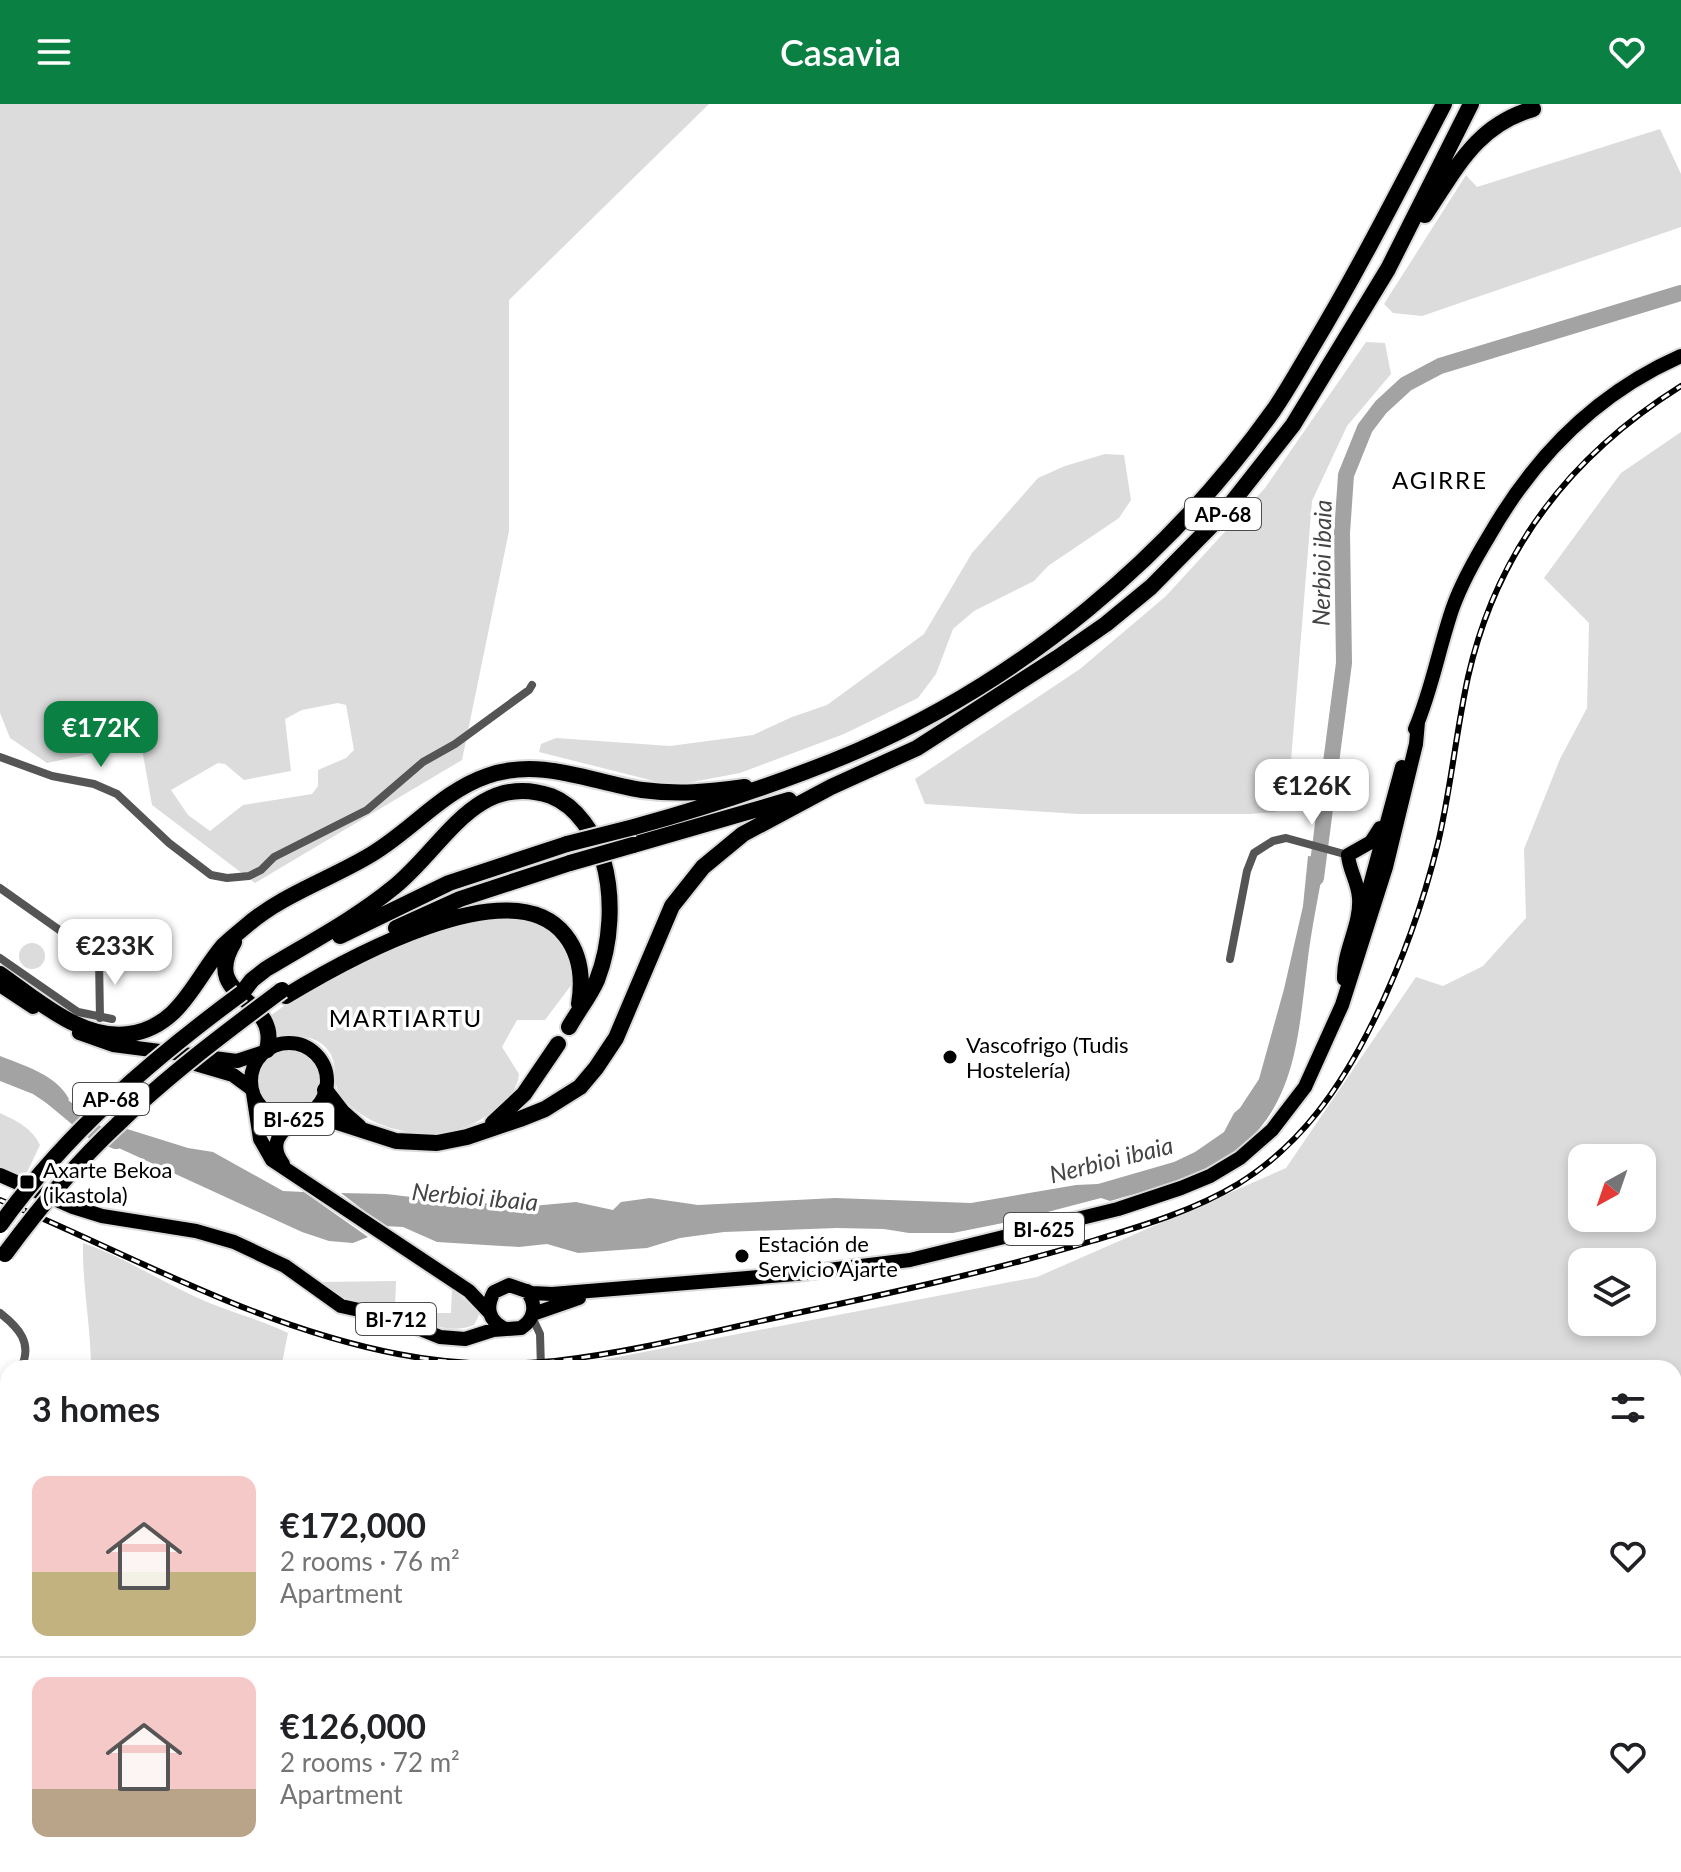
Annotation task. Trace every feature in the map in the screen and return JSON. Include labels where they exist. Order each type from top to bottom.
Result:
[{"type":"highway","points":[[1412,165],[1415,141],[1432,104]]},
{"type":"highway","name":"AP-68","points":[[0,1225],[101,1109],[187,1033],[269,972],[449,883],[567,844],[716,805],[857,751],[973,690],[1062,628],[1137,566],[1206,496],[1274,410],[1346,291],[1444,104]]},
{"type":"highway","name":"AP-68","points":[[2,1257],[56,1190],[117,1124],[232,1028],[246,1022],[284,993],[371,939],[460,899],[570,863],[723,821],[831,787],[917,748],[960,723],[1106,624],[1151,587],[1223,514],[1293,425],[1388,269],[1471,104]]},
{"type":"highway","points":[[1388,269],[1469,148],[1506,119],[1533,109]]},
{"type":"highway","points":[[0,974],[57,1013],[89,1029],[118,1035],[141,1032],[165,1021],[176,1011],[224,945],[241,930],[277,904],[371,854],[452,794],[489,775],[520,769],[552,770],[683,795],[778,782]]},
{"type":"highway","points":[[301,1117],[415,1144],[453,1141],[545,1109],[580,1087],[616,1038],[672,906],[694,876],[743,834],[831,787]]},
{"type":"highway","points":[[269,972],[394,888],[475,806],[507,791],[531,790],[555,797],[570,807],[590,832],[604,866],[609,906],[605,954],[596,981],[571,1024],[579,1008],[581,981],[580,965],[574,950],[560,929],[547,919],[519,911],[476,915],[406,934],[284,993]]},
{"type":"highway","points":[[241,930],[230,949],[225,972],[235,993],[263,1017],[270,1034],[265,1051]]},
{"type":"highway","points":[[482,1132],[524,1094],[558,1044]]},
{"type":"highway","points":[[325,1090],[342,1112],[363,1131]]},
{"type":"main road","name":"BI-625","points":[[527,1291],[552,1294],[614,1290],[910,1260],[1059,1225],[1181,1188],[1227,1166],[1254,1147],[1272,1130],[1305,1087],[1363,945],[1402,806],[1418,722],[1462,585],[1521,485],[1564,435],[1605,400],[1646,373],[1681,356]]},
{"type":"main road","points":[[1337,1015],[1403,764],[1418,722]]},
{"type":"main road","points":[[1353,852],[1376,837],[1394,776],[1403,764]]},
{"type":"main road","points":[[1351,870],[1360,874],[1376,866],[1383,858],[1396,814],[1402,806]]},
{"type":"main road","points":[[1353,852],[1368,852],[1379,875],[1363,945]]},
{"type":"main road","points":[[1344,979],[1359,898],[1351,870],[1353,852]]},
{"type":"main road","name":"BI-625","points":[[0,985],[79,1033],[113,1045],[237,1061],[283,1044],[310,1050],[322,1063],[325,1090],[318,1105],[282,1130],[275,1142],[278,1158],[291,1173]]},
{"type":"main road","name":"BI-625","points":[[153,1051],[226,1072],[242,1080],[262,1109],[270,1114],[278,1118],[301,1117]]},
{"type":"main road","name":"BI-625","points":[[265,1051],[253,1069],[252,1091],[264,1151],[291,1173],[469,1291],[490,1314]]},
{"type":"main road","name":"BI-712","points":[[0,1175],[102,1216],[216,1236],[285,1266],[341,1306],[391,1317],[440,1337],[457,1339],[480,1335]]},
{"type":"main road","name":"BI-625","points":[[449,1279],[473,1287],[502,1286]]},
{"type":"main road","points":[[515,1285],[527,1291],[533,1303],[528,1320],[480,1335],[488,1325],[491,1297],[502,1286],[515,1285]]},
{"type":"main road","name":"BI-625","points":[[528,1320],[566,1302],[614,1290]]},
{"type":"main road","points":[[490,1314],[496,1324],[505,1329]]},
{"type":"street","points":[[0,757],[52,776],[94,784],[117,794],[169,843],[211,875],[227,878],[249,876],[261,870],[274,857],[367,810],[413,770],[455,744],[532,685]]},
{"type":"street","points":[[1230,959],[1254,853],[1273,841],[1286,838],[1353,852]]},
{"type":"street","points":[[0,888],[99,958],[122,964],[156,960]]},
{"type":"street","points":[[0,958],[78,1012],[112,1019]]},
{"type":"street","points":[[99,958],[100,1018]]},
{"type":"street","points":[[1,1314],[24,1336],[25,1360]]},
{"type":"street","points":[[528,1320],[540,1344]]},
{"type":"street","points":[[528,1320],[540,1334],[541,1360]]},
{"type":"shaded area","points":[[0,104],[709,104],[509,300],[509,531],[462,760],[255,883],[152,805],[141,743],[47,763],[10,738],[0,713]],"holes":[[[338,703],[346,705],[354,750],[346,758],[318,770],[318,786],[312,794],[243,805],[210,831],[188,815],[171,790],[218,763],[225,764],[244,780],[291,771],[285,719],[302,710]]]},
{"type":"shaded area","points":[[1660,129],[1681,174],[1681,227],[1422,316],[1393,313],[1384,304],[1466,175],[1477,187]]},
{"type":"shaded area","points":[[1366,342],[1385,343],[1391,374],[1347,426],[1312,501],[1288,798],[1276,812],[1078,814],[925,804],[915,779],[1080,669],[1166,596],[1265,488]]},
{"type":"shaded area","points":[[1681,432],[1681,1360],[602,1360],[1037,1277],[1286,1168],[1416,977],[1443,986],[1483,966],[1526,918],[1524,849],[1560,759],[1587,708],[1589,623],[1544,578],[1621,473]]},
{"type":"shaded area","points":[[1105,454],[1124,455],[1131,500],[1119,518],[1048,566],[1034,581],[974,611],[953,629],[936,674],[918,698],[844,734],[740,773],[687,783],[658,782],[539,752],[541,744],[556,738],[670,746],[753,735],[827,705],[924,634],[972,553],[1038,478]]},
{"type":"shaded area","points":[[1308,856],[1325,858],[1300,1025],[1287,1080],[1261,1127],[1241,1148],[1214,1166],[1176,1182],[1110,1201],[1101,1198],[953,1233],[837,1228],[724,1232],[680,1238],[647,1248],[578,1253],[547,1244],[519,1247],[437,1242],[403,1227],[384,1226],[341,1193],[386,1194],[470,1204],[517,1202],[532,1206],[576,1202],[613,1210],[621,1202],[650,1198],[698,1205],[835,1198],[971,1203],[1098,1184],[1174,1162],[1224,1132],[1259,1079],[1303,906]]},
{"type":"shaded area","points":[[526,917],[549,925],[568,951],[573,968],[572,984],[545,1020],[517,1020],[502,1047],[519,1074],[518,1081],[498,1108],[469,1125],[451,1131],[409,1132],[370,1119],[353,1108],[340,1094],[332,1057],[322,1044],[305,1037],[275,1038],[270,1016],[316,984],[355,963],[402,943],[451,928]]},
{"type":"shaded area","points":[[32,943],[41,947],[45,956],[41,965],[32,969],[23,965],[19,956],[23,947]]},
{"type":"shaded area","points":[[283,1050],[295,1050],[311,1059],[318,1069],[318,1093],[311,1103],[295,1112],[283,1112],[263,1098],[258,1087],[258,1075],[272,1055]]},
{"type":"shaded area","points":[[0,1056],[39,1072],[56,1083],[69,1099],[60,1112],[33,1094],[0,1081]]},
{"type":"shaded area","points":[[0,1113],[28,1130],[40,1145],[22,1183],[0,1171]]},
{"type":"shaded area","points":[[124,1128],[188,1148],[213,1152],[283,1191],[304,1192],[368,1237],[353,1243],[329,1241],[302,1232],[110,1144]]},
{"type":"shaded area","points":[[83,1243],[207,1302],[288,1333],[283,1360],[91,1360]]},
{"type":"shaded area","points":[[396,1281],[395,1309],[333,1295],[317,1282]]},
{"type":"shaded area","points":[[452,1288],[479,1315],[474,1325],[446,1328],[403,1313],[403,1309],[428,1309],[428,1313],[451,1313]]},
{"type":"waterway","name":"Nerbioi ibaia","points":[[1316,878],[1344,663],[1342,533],[1346,475],[1365,428],[1381,407],[1406,384],[1440,366],[1681,293]]},
{"type":"waterway","name":"Nerbioi ibaia","points":[[47,1093],[94,1132],[116,1141]]},
{"type":"railway","points":[[562,1360],[676,1340],[1019,1262],[1185,1210],[1261,1169],[1300,1133],[1333,1092],[1373,1022],[1402,956],[1438,843],[1468,677],[1481,631],[1498,587],[1519,547],[1544,509],[1605,443],[1681,386]]},
{"type":"railway","points":[[0,1200],[245,1308],[346,1342],[436,1360]]},
{"type":"place","name":"Vascofrigo (Tudis Hostelería)","points":[[950,1057]]},
{"type":"place","name":"Axarte Bekoa (ikastola)","points":[[27,1182]]},
{"type":"place","name":"Estación de Servicio Ajarte","points":[[742,1256]]},
{"type":"district","name":"AGIRRE","points":[[1440,479]]},
{"type":"district","name":"MARTIARTU","points":[[406,1017]]}]
